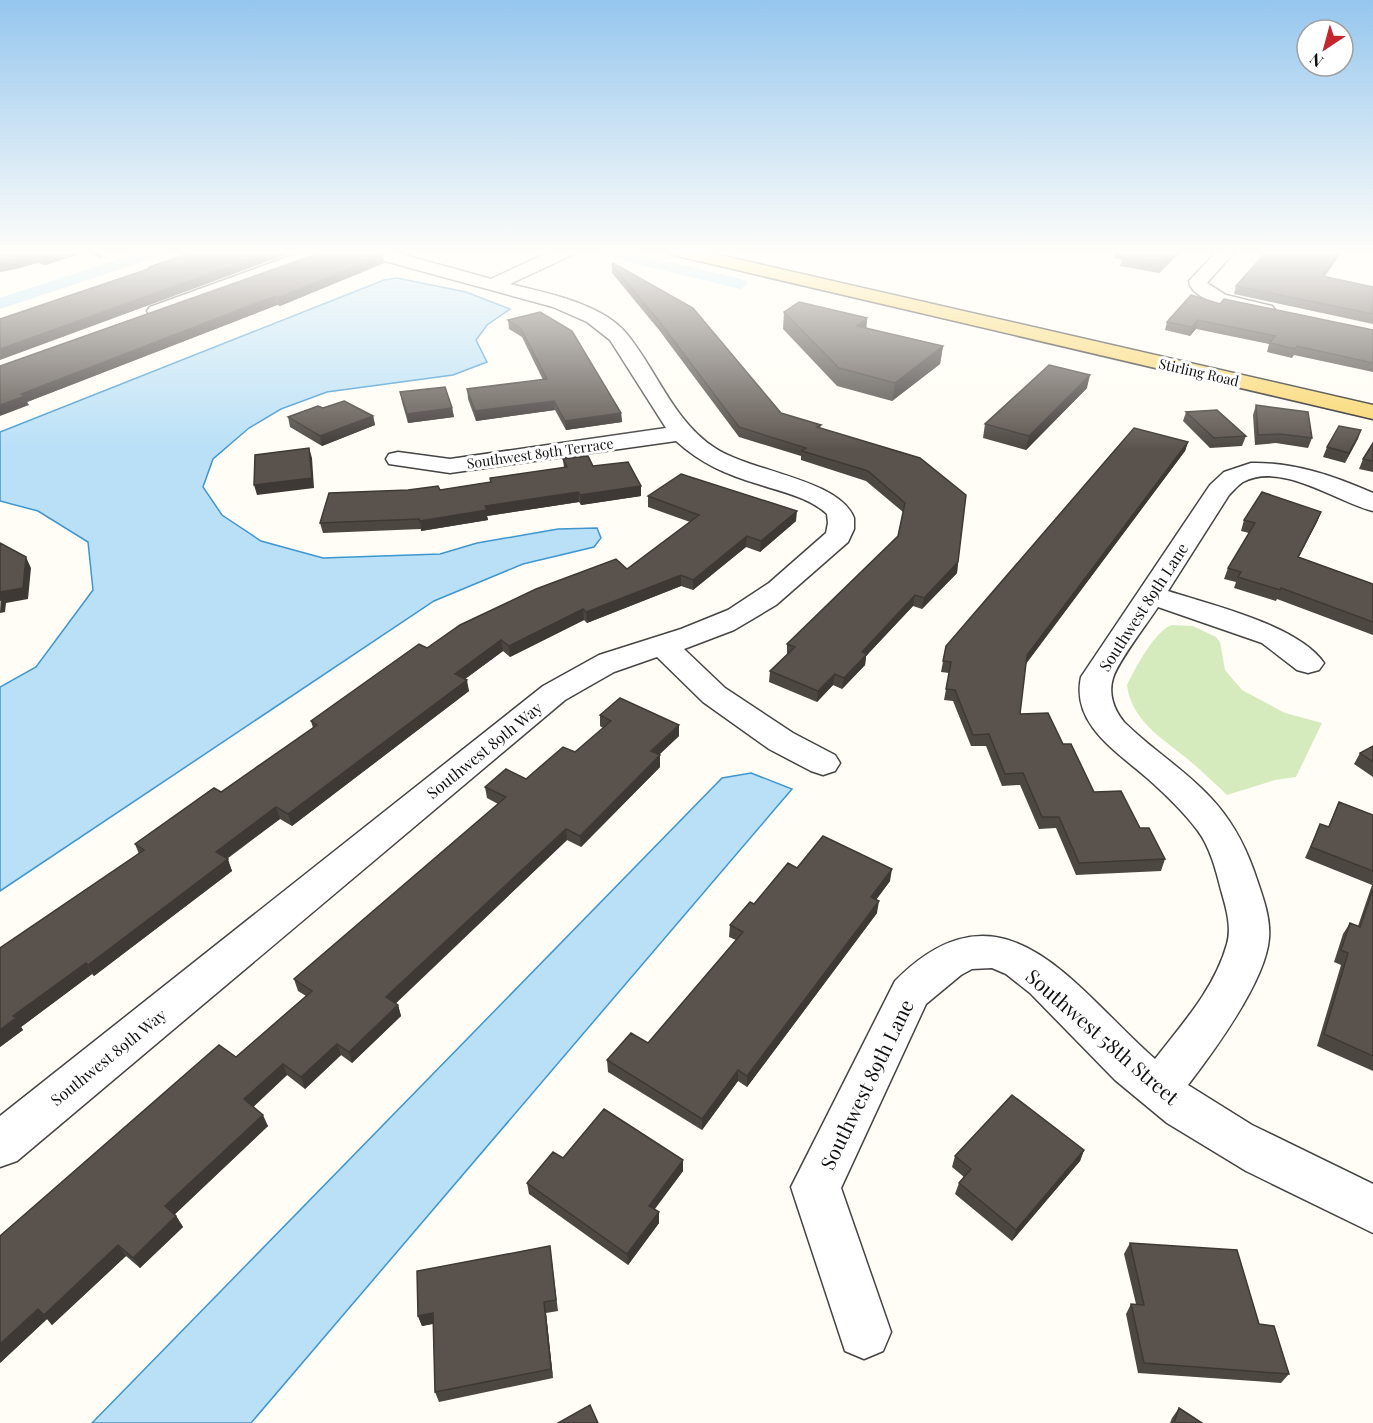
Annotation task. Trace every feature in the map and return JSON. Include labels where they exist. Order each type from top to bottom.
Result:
[{"type":"main road","name":"Stirling Road","points":[[981,316],[1373,412]]},
{"type":"main road","name":"Stirling Road","points":[[1001,316],[1373,397]]},
{"type":"street","name":"Southwest 89th Way","points":[[0,1144],[554,693],[580,676],[609,663],[663,646],[736,617],[759,605],[779,591],[838,536],[843,525],[841,516],[835,507],[822,498],[708,457],[681,433],[628,350],[606,326],[589,316]]},
{"type":"street","name":"Southwest 89th Terrace","points":[[398,459],[450,465],[681,433]]},
{"type":"street","name":"Southwest 89th Lane","points":[[1158,1090],[1220,1006],[1240,966],[1249,940],[1245,906],[1236,874],[1214,825],[1177,785],[1113,732],[1101,716],[1097,704],[1095,689],[1097,677],[1152,596],[1224,482],[1238,473],[1254,469],[1286,473],[1333,484],[1373,503]]},
{"type":"street","points":[[1152,596],[1273,637],[1308,663]]},
{"type":"street","points":[[663,646],[714,695],[781,741],[823,763]]},
{"type":"street","name":"Southwest 89th Lane","points":[[864,1332],[816,1187],[910,993],[926,975],[949,960],[990,951]]},
{"type":"street","name":"Southwest 58th Street","points":[[990,951],[1011,957],[1054,988],[1121,1057],[1158,1090],[1221,1132],[1373,1209]]},
{"type":"green space","points":[[1172,625],[1193,626],[1216,637],[1220,642],[1225,670],[1242,690],[1285,713],[1322,723],[1296,777],[1275,780],[1227,795],[1148,726],[1134,708],[1127,685],[1152,642]]},
{"type":"water","points":[[292,316],[499,316],[487,325],[476,340],[487,362],[453,375],[327,392],[281,409],[249,428],[213,459],[203,487],[222,515],[261,541],[323,558],[440,554],[477,543],[558,529],[597,528],[601,538],[594,547],[523,564],[434,601],[0,891],[0,687],[36,667],[93,590],[88,542],[38,511],[0,501],[0,432]]},
{"type":"water","points":[[751,773],[792,789],[251,1423],[92,1423],[722,778]]},
{"type":"building","points":[[8,316],[91,316],[0,349],[0,319]]},
{"type":"building","points":[[140,316],[222,316],[21,394],[25,396],[0,405],[0,366]]},
{"type":"building","points":[[522,316],[547,316],[572,331],[621,413],[565,421],[554,401],[475,411],[467,389],[547,379],[521,329],[508,320]]},
{"type":"building","points":[[655,316],[700,316],[781,413],[821,425],[817,427],[920,458],[966,495],[958,562],[924,598],[915,595],[862,652],[867,654],[844,678],[835,674],[818,691],[770,671],[795,647],[787,644],[898,536],[905,503],[868,471],[802,451],[806,448],[739,427]]},
{"type":"building","points":[[788,316],[860,316],[867,318],[857,326],[943,346],[895,383],[839,368]]},
{"type":"building","points":[[1172,316],[1308,316],[1373,330],[1373,363],[1297,346],[1295,349],[1270,343],[1275,336],[1198,320],[1192,327],[1167,322]]},
{"type":"building","points":[[1049,365],[1090,375],[1029,436],[985,424]]},
{"type":"building","points":[[445,387],[452,408],[407,414],[400,392]]},
{"type":"building","points":[[344,401],[373,416],[320,436],[288,417],[318,406],[323,408]]},
{"type":"building","points":[[1256,405],[1308,412],[1312,438],[1280,434],[1258,435]]},
{"type":"building","points":[[1217,410],[1246,436],[1214,438],[1186,412]]},
{"type":"building","points":[[1339,426],[1361,430],[1349,453],[1327,447]]},
{"type":"building","points":[[1134,428],[1188,442],[1027,655],[1020,714],[1048,713],[1063,744],[1071,744],[1094,792],[1121,791],[1140,828],[1149,828],[1165,859],[1079,863],[1059,817],[1042,817],[1023,773],[1005,774],[989,734],[973,735],[955,690],[946,689],[951,662],[943,661],[946,646]]},
{"type":"building","points":[[1373,443],[1373,461],[1363,459]]},
{"type":"building","points":[[309,448],[312,478],[254,485],[255,455]]},
{"type":"building","points":[[588,456],[593,466],[628,462],[641,486],[580,495],[578,492],[485,506],[487,510],[420,521],[419,519],[320,523],[329,493],[408,490],[438,486],[440,490],[491,482],[490,478],[567,467],[563,459]]},
{"type":"building","points":[[681,474],[797,511],[761,541],[747,536],[693,580],[681,575],[586,612],[583,609],[509,646],[501,640],[455,674],[467,680],[288,814],[276,807],[216,852],[228,859],[88,965],[86,963],[13,1016],[16,1018],[0,1030],[0,948],[144,850],[135,844],[214,788],[221,792],[317,725],[311,721],[419,644],[427,648],[460,625],[536,589],[616,559],[627,569],[699,515],[648,496]]},
{"type":"building","points":[[1262,492],[1321,512],[1298,557],[1373,584],[1373,622],[1281,588],[1280,590],[1238,577],[1241,572],[1228,568],[1255,523],[1244,520]]},
{"type":"building","points":[[0,543],[26,557],[23,588],[1,592],[0,601]]},
{"type":"building","points":[[620,698],[679,725],[651,751],[660,755],[580,836],[566,829],[386,997],[398,1005],[349,1052],[337,1044],[301,1077],[283,1064],[244,1099],[263,1115],[165,1206],[176,1216],[133,1258],[118,1245],[44,1315],[38,1309],[0,1344],[0,1236],[219,1045],[236,1057],[312,991],[294,979],[506,797],[485,787],[506,769],[526,779],[563,747],[575,752],[611,721],[600,715]]},
{"type":"building","points":[[1373,746],[1373,762],[1360,753]]},
{"type":"building","points":[[1339,802],[1373,815],[1373,871],[1311,847],[1320,824],[1329,827]]},
{"type":"building","points":[[823,836],[892,869],[871,897],[879,901],[747,1076],[738,1070],[702,1119],[607,1060],[631,1033],[648,1043],[743,932],[730,925],[750,902],[754,904],[788,863],[797,868]]},
{"type":"building","points":[[1373,889],[1373,1056],[1324,1034],[1348,953],[1341,950],[1350,923],[1360,927]]},
{"type":"building","points":[[1012,1095],[1084,1150],[1016,1230],[959,1183],[971,1169],[955,1156]]},
{"type":"building","points":[[604,1109],[683,1160],[649,1206],[659,1212],[627,1254],[527,1183],[553,1152],[563,1158]]},
{"type":"building","points":[[1130,1243],[1237,1250],[1259,1324],[1274,1326],[1289,1374],[1144,1363],[1131,1304],[1144,1305]]},
{"type":"building","points":[[550,1246],[556,1300],[544,1302],[551,1369],[435,1392],[433,1313],[418,1316],[417,1271]]},
{"type":"building","points":[[590,1405],[598,1423],[558,1423]]},
{"type":"building","points":[[1179,1408],[1202,1423],[1174,1423]]}]
